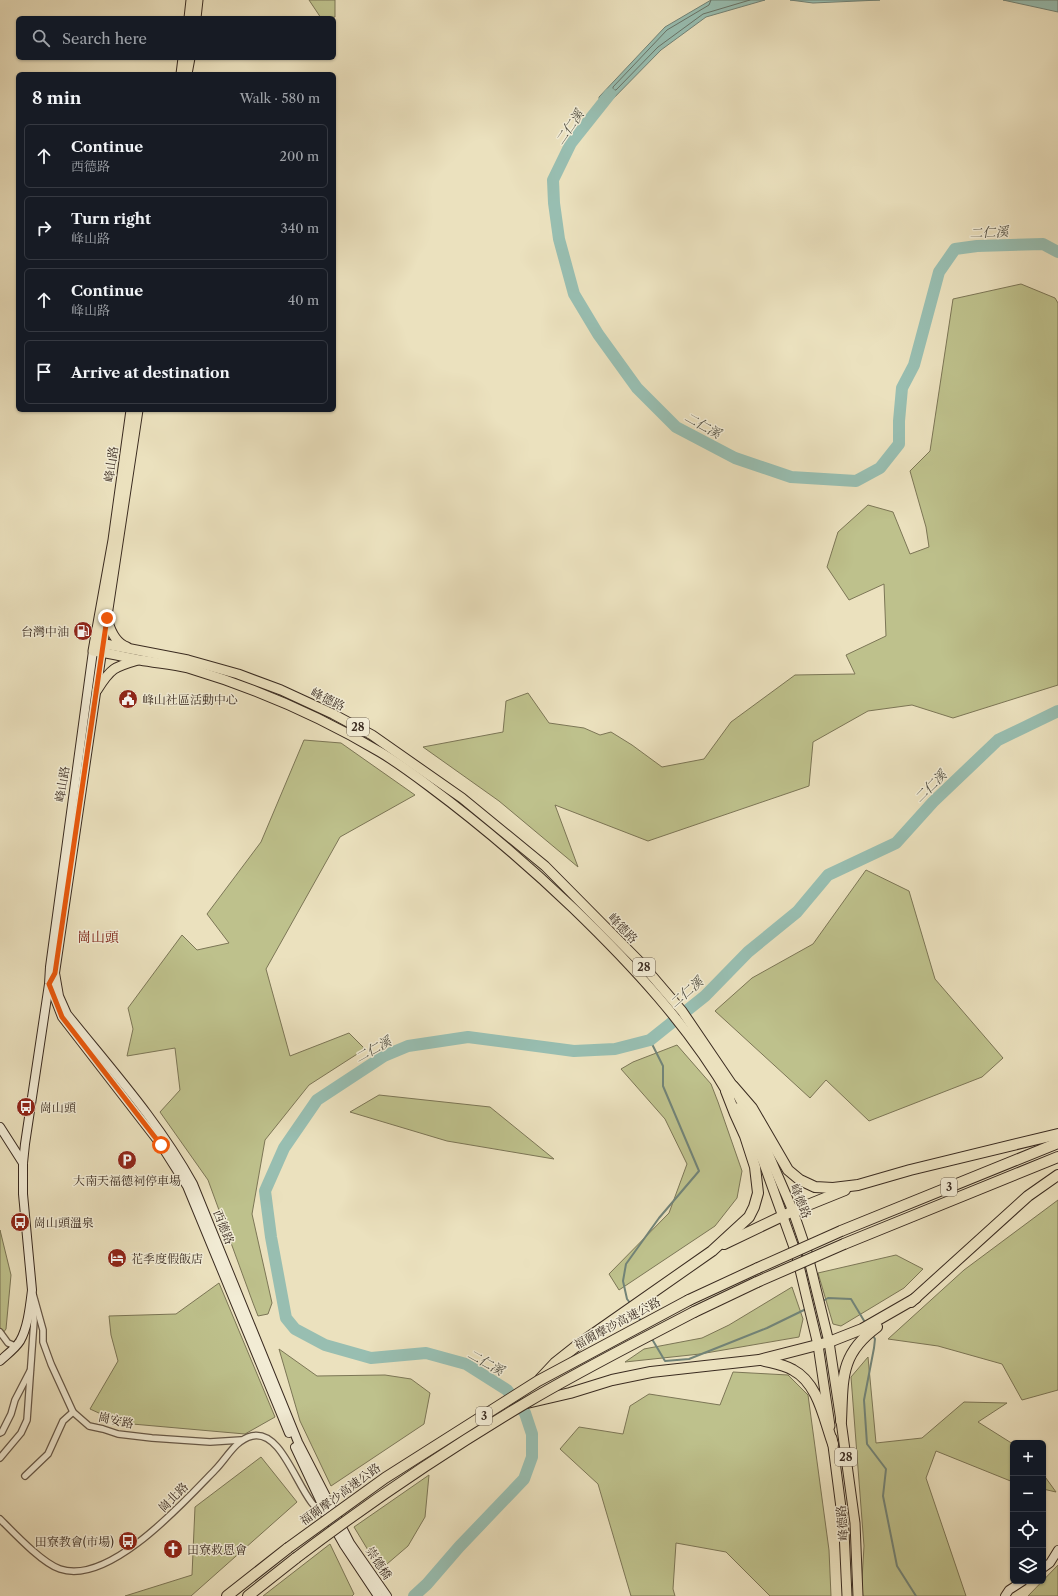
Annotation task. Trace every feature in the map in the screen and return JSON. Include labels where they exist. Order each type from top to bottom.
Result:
[{"type":"highway","points":[[728,1085],[752,1108],[780,1158],[794,1175],[805,1183],[815,1187],[833,1188],[858,1185]]},
{"type":"highway","points":[[538,1381],[555,1363],[580,1344],[712,1251],[749,1217],[758,1193],[755,1167],[751,1151],[735,1114],[728,1085]]},
{"type":"highway","points":[[712,1251],[793,1211],[858,1185],[910,1170],[1058,1134]]},
{"type":"highway","name":"福爾摩沙高速公路","points":[[227,1596],[288,1548],[385,1478],[538,1381],[690,1300],[758,1268],[841,1231],[1058,1143]]},
{"type":"highway","name":"3","points":[[248,1596],[296,1558],[410,1477],[523,1404],[592,1366],[694,1312],[757,1282],[844,1244],[1058,1157]]},
{"type":"highway","points":[[841,1421],[844,1369],[854,1350],[866,1335],[916,1298],[1028,1196],[1058,1175]]},
{"type":"highway","points":[[523,1404],[628,1377],[759,1360],[818,1345],[862,1329],[916,1298]]},
{"type":"highway","points":[[759,1360],[782,1365],[804,1377],[817,1397],[833,1444]]},
{"type":"main road","points":[[189,16],[191,0]]},
{"type":"main road","points":[[196,16],[198,0]]},
{"type":"main road","points":[[181,72],[183,60]]},
{"type":"main road","points":[[187,72],[190,60]]},
{"type":"main road","name":"峰山路","points":[[98,647],[131,412]]},
{"type":"main road","name":"峰山路","points":[[98,647],[107,618],[138,412]]},
{"type":"main road","points":[[107,618],[112,633],[117,640],[123,646],[139,656]]},
{"type":"main road","name":"峰德路","points":[[98,647],[186,668],[240,686],[300,710],[379,752],[455,805],[538,874],[593,927],[635,971],[728,1085],[763,1161],[783,1216],[802,1275],[813,1322],[818,1345],[833,1444],[844,1531],[846,1596]]},
{"type":"main road","points":[[97,690],[107,674],[114,668],[139,656]]},
{"type":"main road","name":"峰德路","points":[[139,656],[188,660],[238,674],[281,690],[333,714],[372,735],[462,798],[492,821],[545,866],[599,920],[664,990],[696,1031],[767,1151],[793,1211],[812,1269],[829,1342],[841,1421],[855,1523],[858,1596]]},
{"type":"street","name":"峰山路","points":[[55,973],[97,690],[98,647]]},
{"type":"street","name":"峰山路","points":[[23,1163],[49,984],[67,837],[98,647]]},
{"type":"street","points":[[49,984],[55,973]]},
{"type":"street","name":"西德路","points":[[55,973],[59,996],[67,1014],[161,1133],[182,1164],[281,1405],[330,1514],[347,1544]]},
{"type":"street","name":"西德路","points":[[49,984],[62,1017],[157,1139],[190,1185]]},
{"type":"street","points":[[0,1127],[23,1163]]},
{"type":"street","name":"崗安路","points":[[0,1458],[21,1433],[28,1420],[34,1321],[23,1194],[23,1163]]},
{"type":"street","name":"崗安路","points":[[0,1361],[20,1341],[26,1326],[32,1290]]},
{"type":"street","name":"崗安路","points":[[32,1290],[43,1330],[43,1342],[51,1364],[73,1412],[89,1426],[118,1434],[152,1438],[210,1442],[242,1440]]},
{"type":"street","points":[[0,1332],[8,1343],[15,1346]]},
{"type":"street","points":[[0,1433],[2,1432],[11,1414],[15,1400],[32,1367]]},
{"type":"street","points":[[25,1476],[48,1454],[63,1421],[73,1412]]},
{"type":"street","points":[[242,1440],[253,1436],[263,1436],[276,1444],[311,1501],[319,1511],[330,1514]]},
{"type":"street","name":"崗北路","points":[[0,1519],[23,1542],[59,1569],[75,1572],[96,1567],[124,1552],[146,1537],[224,1462],[234,1447],[242,1440]]},
{"type":"street","name":"崇德橋","points":[[347,1544],[378,1596]]},
{"type":"street","name":"崇德橋","points":[[347,1544],[387,1596]]},
{"type":"street","points":[[1046,1566],[1050,1563],[1058,1550]]},
{"type":"street","points":[[1005,1596],[1010,1590],[1019,1584]]},
{"type":"green space","points":[[309,0],[335,0],[335,16],[320,16]]},
{"type":"green space","points":[[1021,284],[1055,298],[1058,303],[1058,685],[953,718],[912,705],[868,711],[813,742],[809,786],[648,841],[555,805],[578,867],[499,801],[423,747],[503,732],[506,701],[528,693],[549,723],[584,728],[600,735],[611,732],[662,767],[704,759],[731,722],[795,675],[855,674],[846,655],[886,636],[884,584],[849,600],[827,567],[838,532],[868,505],[893,512],[910,554],[929,547],[926,527],[910,471],[930,451],[953,299]]},
{"type":"green space","points":[[304,740],[341,743],[415,795],[340,837],[266,969],[290,1056],[349,1033],[365,1049],[309,1085],[265,1140],[252,1214],[272,1303],[268,1314],[258,1316],[208,1180],[160,1112],[180,1090],[175,1048],[127,1056],[133,1029],[128,1008],[182,935],[197,950],[229,943],[207,914],[261,842]]},
{"type":"green space","points":[[866,870],[909,891],[935,979],[1003,1058],[982,1077],[869,1121],[826,1080],[810,1098],[715,1011],[752,978],[813,944]]},
{"type":"green space","points":[[677,1045],[711,1084],[742,1171],[737,1198],[715,1226],[619,1290],[609,1274],[669,1213],[687,1164],[665,1119],[621,1069],[633,1062]]},
{"type":"green space","points":[[379,1095],[490,1107],[554,1159],[447,1141],[350,1112]]},
{"type":"green space","points":[[1058,1200],[1058,1390],[1022,1400],[1002,1364],[938,1346],[888,1339],[964,1270]]},
{"type":"green space","points":[[0,1230],[11,1275],[6,1329],[0,1337]]},
{"type":"green space","points":[[896,1255],[923,1269],[904,1288],[841,1326],[833,1324],[818,1273]]},
{"type":"green space","points":[[219,1283],[275,1417],[245,1434],[121,1423],[90,1409],[118,1361],[111,1335],[109,1316],[176,1314]]},
{"type":"green space","points":[[792,1287],[803,1319],[799,1337],[700,1354],[625,1362],[644,1349],[702,1338],[729,1325]]},
{"type":"green space","points":[[279,1349],[317,1376],[385,1375],[411,1379],[430,1393],[424,1424],[331,1486],[300,1421]]},
{"type":"green space","points":[[868,1357],[876,1443],[922,1438],[964,1402],[1007,1403],[978,1422],[1010,1442],[1010,1481],[936,1451],[926,1478],[966,1596],[861,1596],[864,1546],[851,1377]]},
{"type":"green space","points":[[733,1372],[788,1375],[808,1395],[829,1550],[831,1596],[770,1596],[726,1552],[676,1543],[673,1589],[675,1596],[631,1596],[598,1484],[560,1449],[579,1427],[623,1434],[630,1406],[649,1394],[720,1405]]},
{"type":"green space","points":[[261,1457],[297,1502],[191,1596],[125,1596],[192,1575],[195,1507]]},
{"type":"green space","points":[[429,1475],[425,1517],[408,1546],[380,1570],[354,1527]]},
{"type":"green space","points":[[1046,1478],[1056,1492],[1046,1490]]},
{"type":"green space","points":[[330,1544],[354,1594],[352,1596],[263,1596]]},
{"type":"green space","points":[[1058,1565],[1058,1596],[1028,1596],[1040,1584],[1046,1584],[1046,1577]]},
{"type":"water","name":"二仁溪","points":[[711,0],[765,0],[706,17],[661,50],[600,112],[599,97],[665,27]]},
{"type":"water","points":[[790,0],[880,0],[813,3]]},
{"type":"water","points":[[1003,0],[1058,0],[1058,12]]},
{"type":"waterway","name":"二仁溪","points":[[610,94],[571,143],[553,180],[554,203],[559,239],[574,294],[598,334],[637,388],[676,427],[735,458],[791,477],[856,481],[880,468],[899,444],[899,421],[902,388],[914,365],[939,272],[955,249],[977,246],[1043,244],[1058,252]]},
{"type":"waterway","name":"二仁溪","points":[[414,1596],[427,1584],[459,1547],[524,1479],[532,1457],[532,1434],[525,1413],[507,1390],[466,1364],[426,1353],[371,1358],[325,1345],[295,1329],[286,1318],[271,1237],[265,1191],[284,1148],[317,1100],[384,1056],[408,1046],[468,1037],[574,1051],[615,1049],[650,1040],[705,996],[748,952],[797,912],[828,875],[896,843],[933,802],[998,740],[1058,711]]},
{"type":"waterway","points":[[631,1304],[627,1299],[623,1281],[626,1264],[659,1218],[699,1171],[663,1086],[663,1066],[650,1040]]},
{"type":"waterway","points":[[823,1301],[828,1298],[851,1299],[866,1324]]},
{"type":"waterway","points":[[652,1339],[665,1361],[689,1359],[767,1328],[806,1309]]},
{"type":"waterway","points":[[634,1310],[641,1321]]},
{"type":"waterway","points":[[872,1334],[875,1339],[874,1348],[864,1400],[867,1444],[886,1469],[883,1496],[897,1566],[916,1596]]},
{"type":"place","name":"台灣中油","points":[[83,631]]},
{"type":"place","name":"峰山社區活動中心","points":[[128,699]]},
{"type":"place","name":"崗山頭","points":[[26,1107]]},
{"type":"place","name":"大南天福德祠停車場","points":[[127,1160]]},
{"type":"place","name":"崗山頭溫泉","points":[[20,1222]]},
{"type":"place","name":"花季度假飯店","points":[[117,1258]]},
{"type":"place","name":"田寮教會(市場)","points":[[128,1541]]},
{"type":"place","name":"田寮救恩會","points":[[173,1549]]},
{"type":"district","name":"崗山頭","points":[[98,937]]},
{"type":"route","points":[[107,618],[55,973],[49,984],[62,1017],[161,1145]]}]
